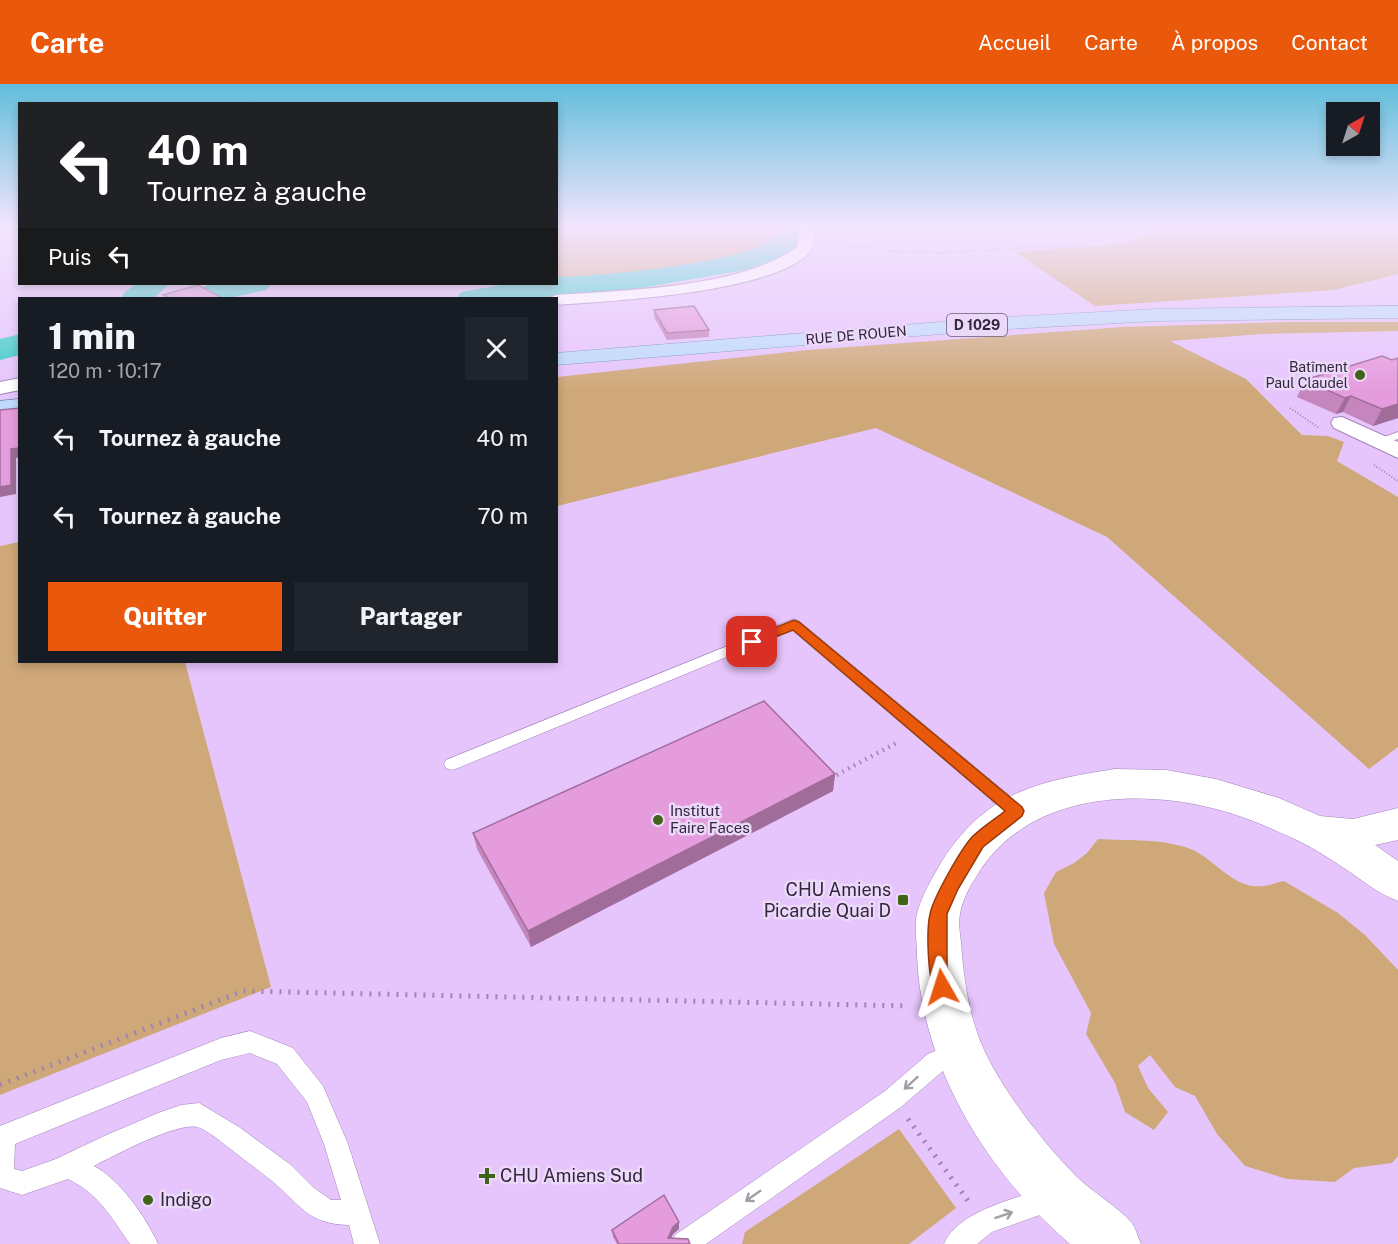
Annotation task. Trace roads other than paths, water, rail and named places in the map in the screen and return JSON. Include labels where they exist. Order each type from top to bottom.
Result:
[{"type":"main road","name":"RUE DE ROUEN","points":[[558,359],[990,324],[1157,315],[1394,309]]},
{"type":"main road","points":[[0,408],[18,406]]},
{"type":"street","points":[[558,300],[710,282]]},
{"type":"street","points":[[0,388],[18,384]]},
{"type":"street","points":[[1342,423],[1392,442]]},
{"type":"street","points":[[1113,1244],[1058,1196],[1016,1149],[983,1099],[959,1051],[945,1007],[938,966],[938,914],[951,886],[977,842],[1016,811],[1065,791],[1121,783],[1145,784],[1211,792],[1249,804],[1316,832],[1372,864],[1398,883]]},
{"type":"street","points":[[1316,832],[1353,835],[1398,824]]},
{"type":"lane","points":[[172,297],[203,285]]},
{"type":"lane","points":[[452,764],[794,624],[1016,811]]},
{"type":"lane","points":[[358,1213],[328,1212],[304,1197],[282,1174],[231,1135],[198,1115],[182,1117],[158,1125],[68,1166],[22,1183],[1,1180],[1,1138],[221,1048],[250,1042],[285,1056],[315,1094],[336,1144],[358,1213],[367,1244]]},
{"type":"lane","points":[[699,1240],[893,1099],[936,1062],[959,1051]]},
{"type":"lane","points":[[68,1166],[93,1178],[110,1193],[145,1244]]},
{"type":"lane","points":[[957,1244],[984,1222],[1058,1196]]},
{"type":"waterway","points":[[478,297],[542,287],[623,282]]},
{"type":"waterway","points":[[137,297],[153,285]]},
{"type":"waterway","points":[[208,294],[251,285]]},
{"type":"waterway","points":[[0,350],[18,345]]},
{"type":"place","name":"Batîment Paul Claudel","points":[[1360,375]]},
{"type":"place","name":"Institut Faire Faces","points":[[658,820]]},
{"type":"place","name":"CHU Amiens Picardie Quai D","points":[[903,900]]},
{"type":"place","name":"CHU Amiens Sud","points":[[487,1176]]},
{"type":"place","name":"Indigo","points":[[148,1200]]}]
